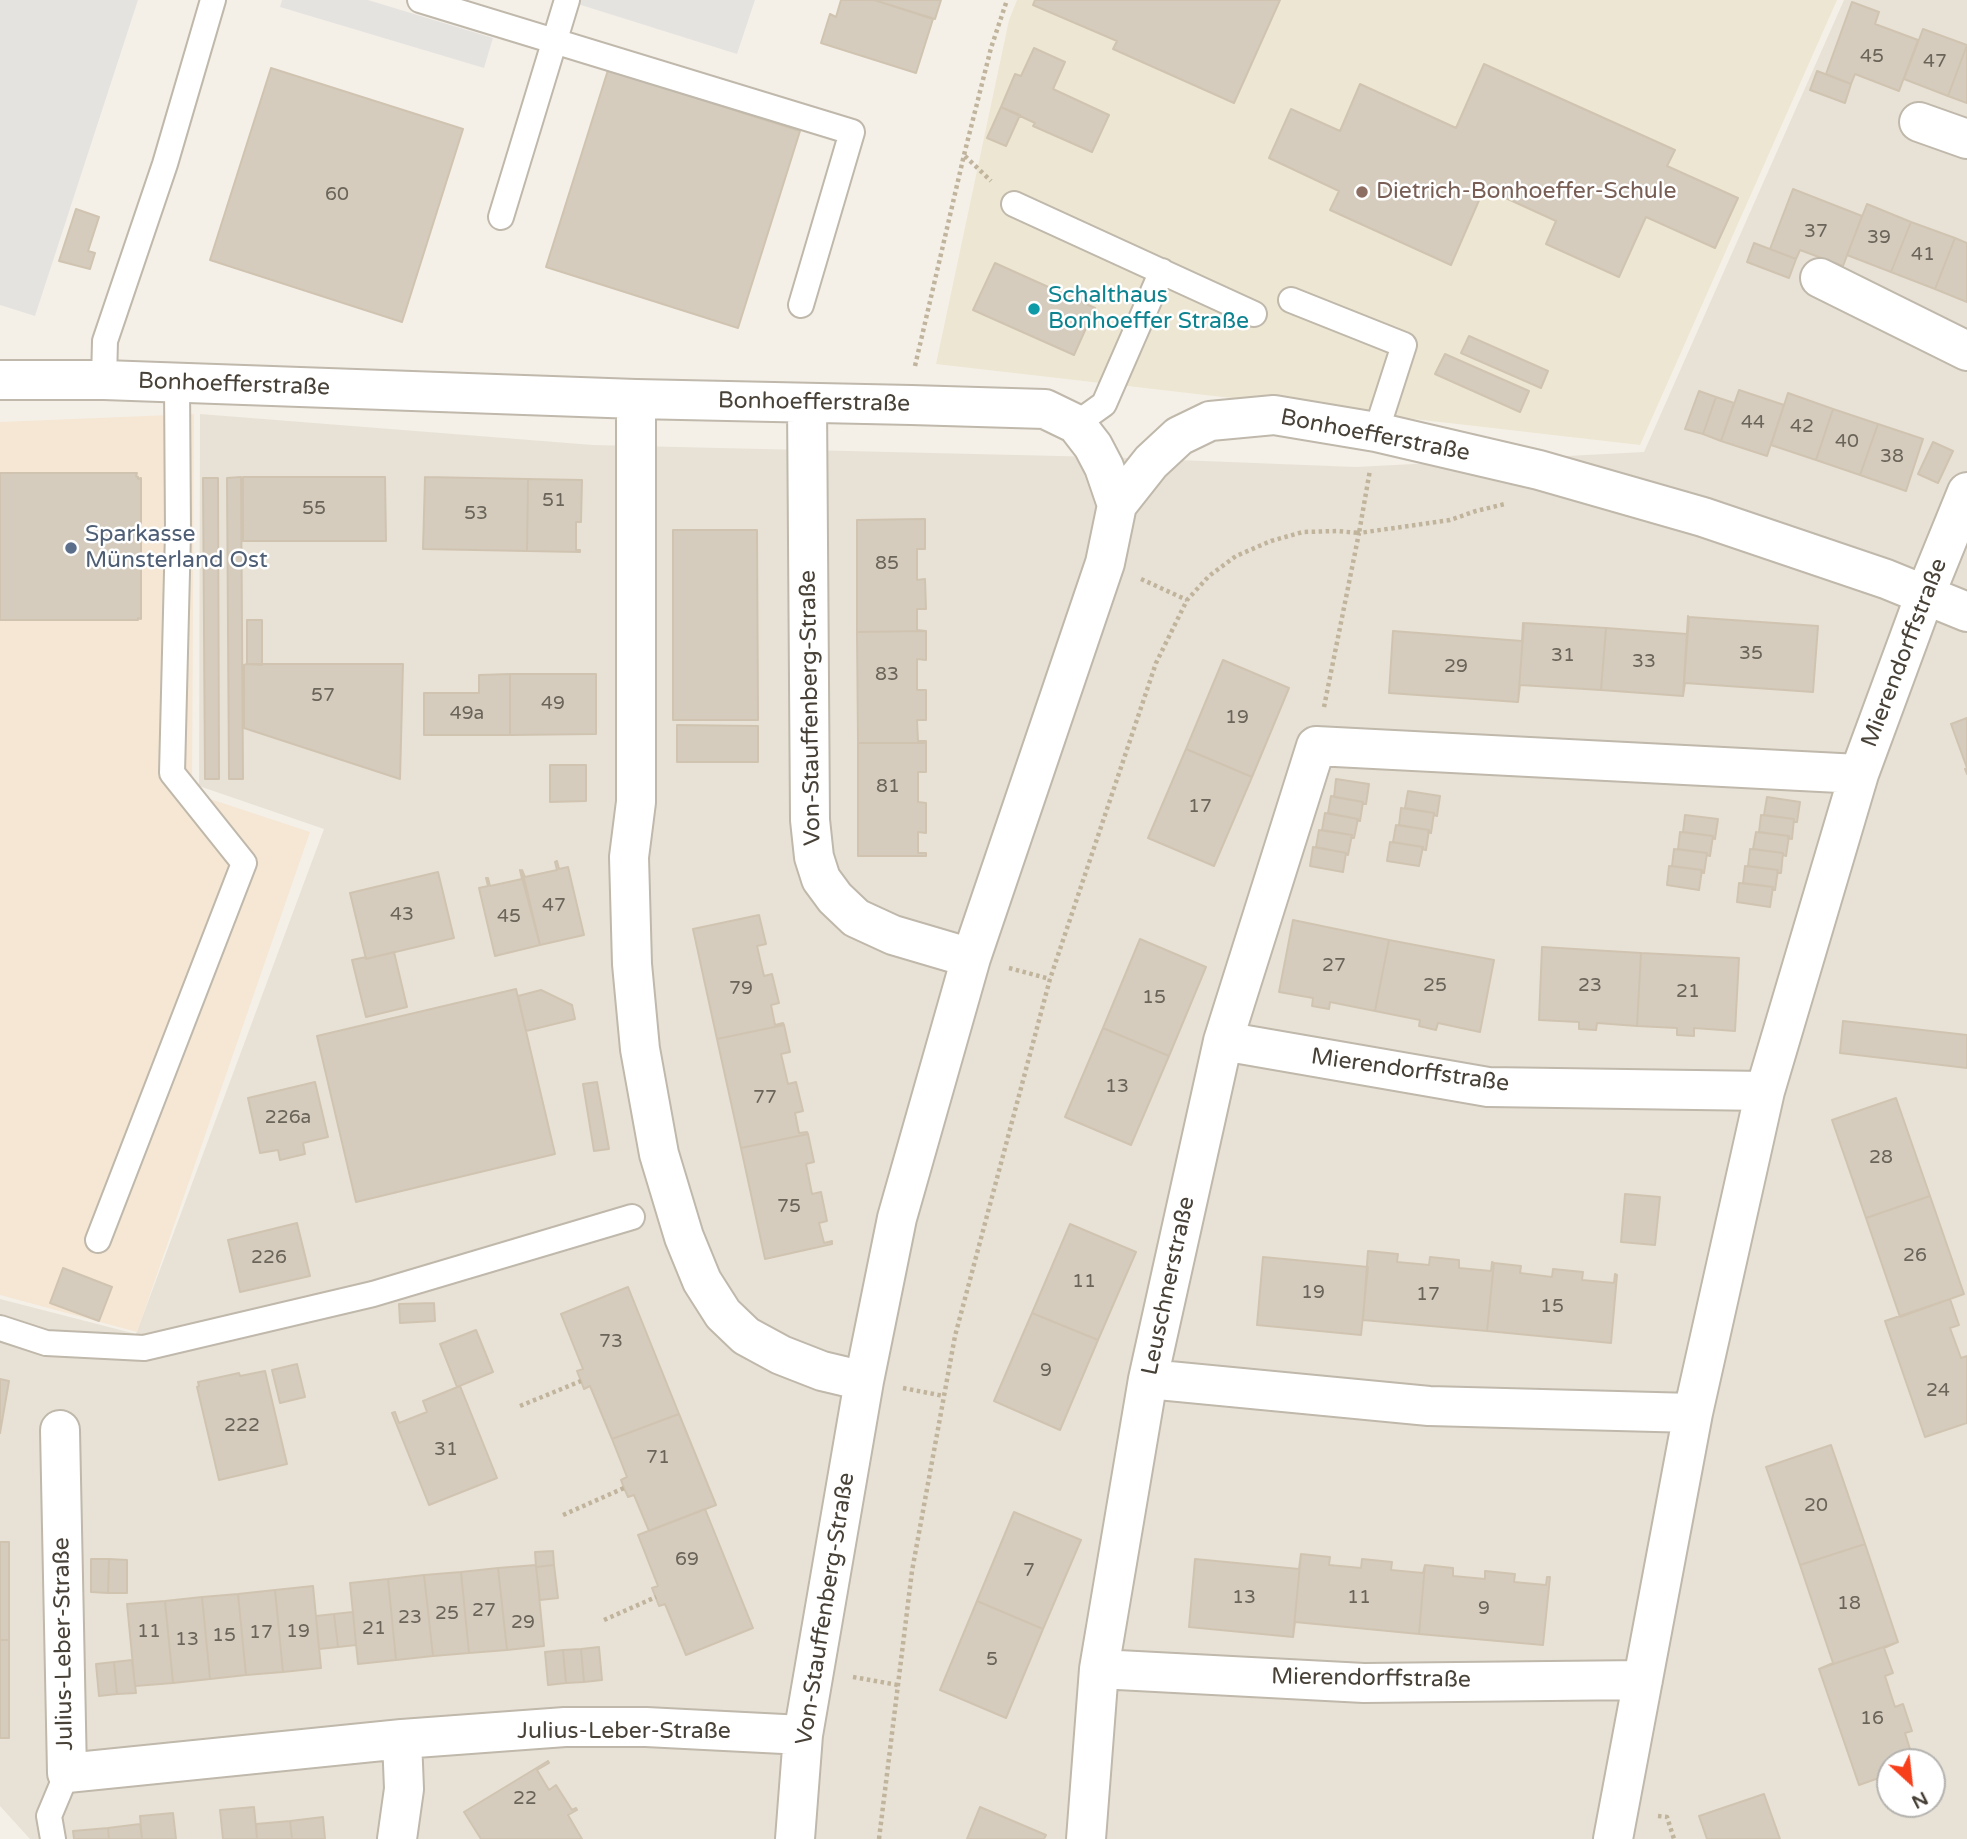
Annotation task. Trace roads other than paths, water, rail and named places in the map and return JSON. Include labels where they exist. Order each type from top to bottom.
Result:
[{"type":"street","points":[[1919,122],[1967,139]]},
{"type":"street","points":[[1820,278],[1967,351]]},
{"type":"street","name":"Bonhoefferstraße","points":[[0,380],[104,380],[636,399],[1045,409],[1076,424],[1093,446],[1104,467],[1117,505]]},
{"type":"street","points":[[636,399],[636,802],[629,858],[632,964],[640,1049],[659,1154],[684,1237],[702,1281],[723,1314],[746,1336],[781,1355],[822,1371],[864,1381]]},
{"type":"street","name":"Von-Stauffenberg-Straße","points":[[807,403],[810,820],[814,857],[821,878],[835,898],[856,918],[893,935],[971,958]]},
{"type":"street","name":"Bonhoefferstraße","points":[[1117,505],[1151,462],[1179,436],[1210,421],[1274,415],[1376,432],[1539,470],[1703,517],[1886,579],[1967,612]]},
{"type":"street","name":"Mierendorffstraße","points":[[1613,1839],[1693,1413],[1765,1091],[1859,774],[1925,595],[1967,492]]},
{"type":"street","name":"Von-Stauffenberg-Straße","points":[[794,1839],[803,1735],[864,1381],[897,1218],[971,958],[1105,563],[1117,505]]},
{"type":"street","name":"Mierendorffstraße","points":[[1316,746],[1859,774]]},
{"type":"street","name":"Leuschnerstraße","points":[[1086,1839],[1099,1668],[1148,1379],[1223,1041],[1316,746]]},
{"type":"street","name":"Mierendorffstraße","points":[[1223,1041],[1488,1087],[1765,1091]]},
{"type":"street","points":[[1148,1379],[1429,1406],[1693,1413]]},
{"type":"street","name":"Julius-Leber-Straße","points":[[60,1430],[67,1773],[402,1739],[565,1727],[646,1727],[803,1735]]},
{"type":"street","name":"Mierendorffstraße","points":[[1099,1668],[1364,1683],[1643,1680]]},
{"type":"street","points":[[397,1839],[404,1790],[402,1739]]},
{"type":"lane","points":[[104,380],[105,341],[164,164],[213,0]]},
{"type":"lane","points":[[420,0],[852,132],[801,304]]},
{"type":"lane","points":[[502,217],[567,0]]},
{"type":"lane","points":[[1014,204],[1254,314]]},
{"type":"lane","points":[[1076,424],[1104,404],[1162,271]]},
{"type":"lane","points":[[1291,300],[1404,345],[1376,432]]},
{"type":"lane","points":[[98,1240],[244,863],[172,774],[178,532],[177,384]]},
{"type":"lane","points":[[0,1328],[46,1343],[144,1348],[373,1294],[632,1217]]},
{"type":"lane","points":[[53,1839],[49,1816],[67,1773]]},
{"type":"place","name":"Dietrich-Bonhoeffer-Schule","points":[[1362,192]]},
{"type":"place","name":"Schalthaus Bonhoeffer Straße","points":[[1034,309]]},
{"type":"place","name":"Sparkasse Münsterland Ost","points":[[71,548]]}]
